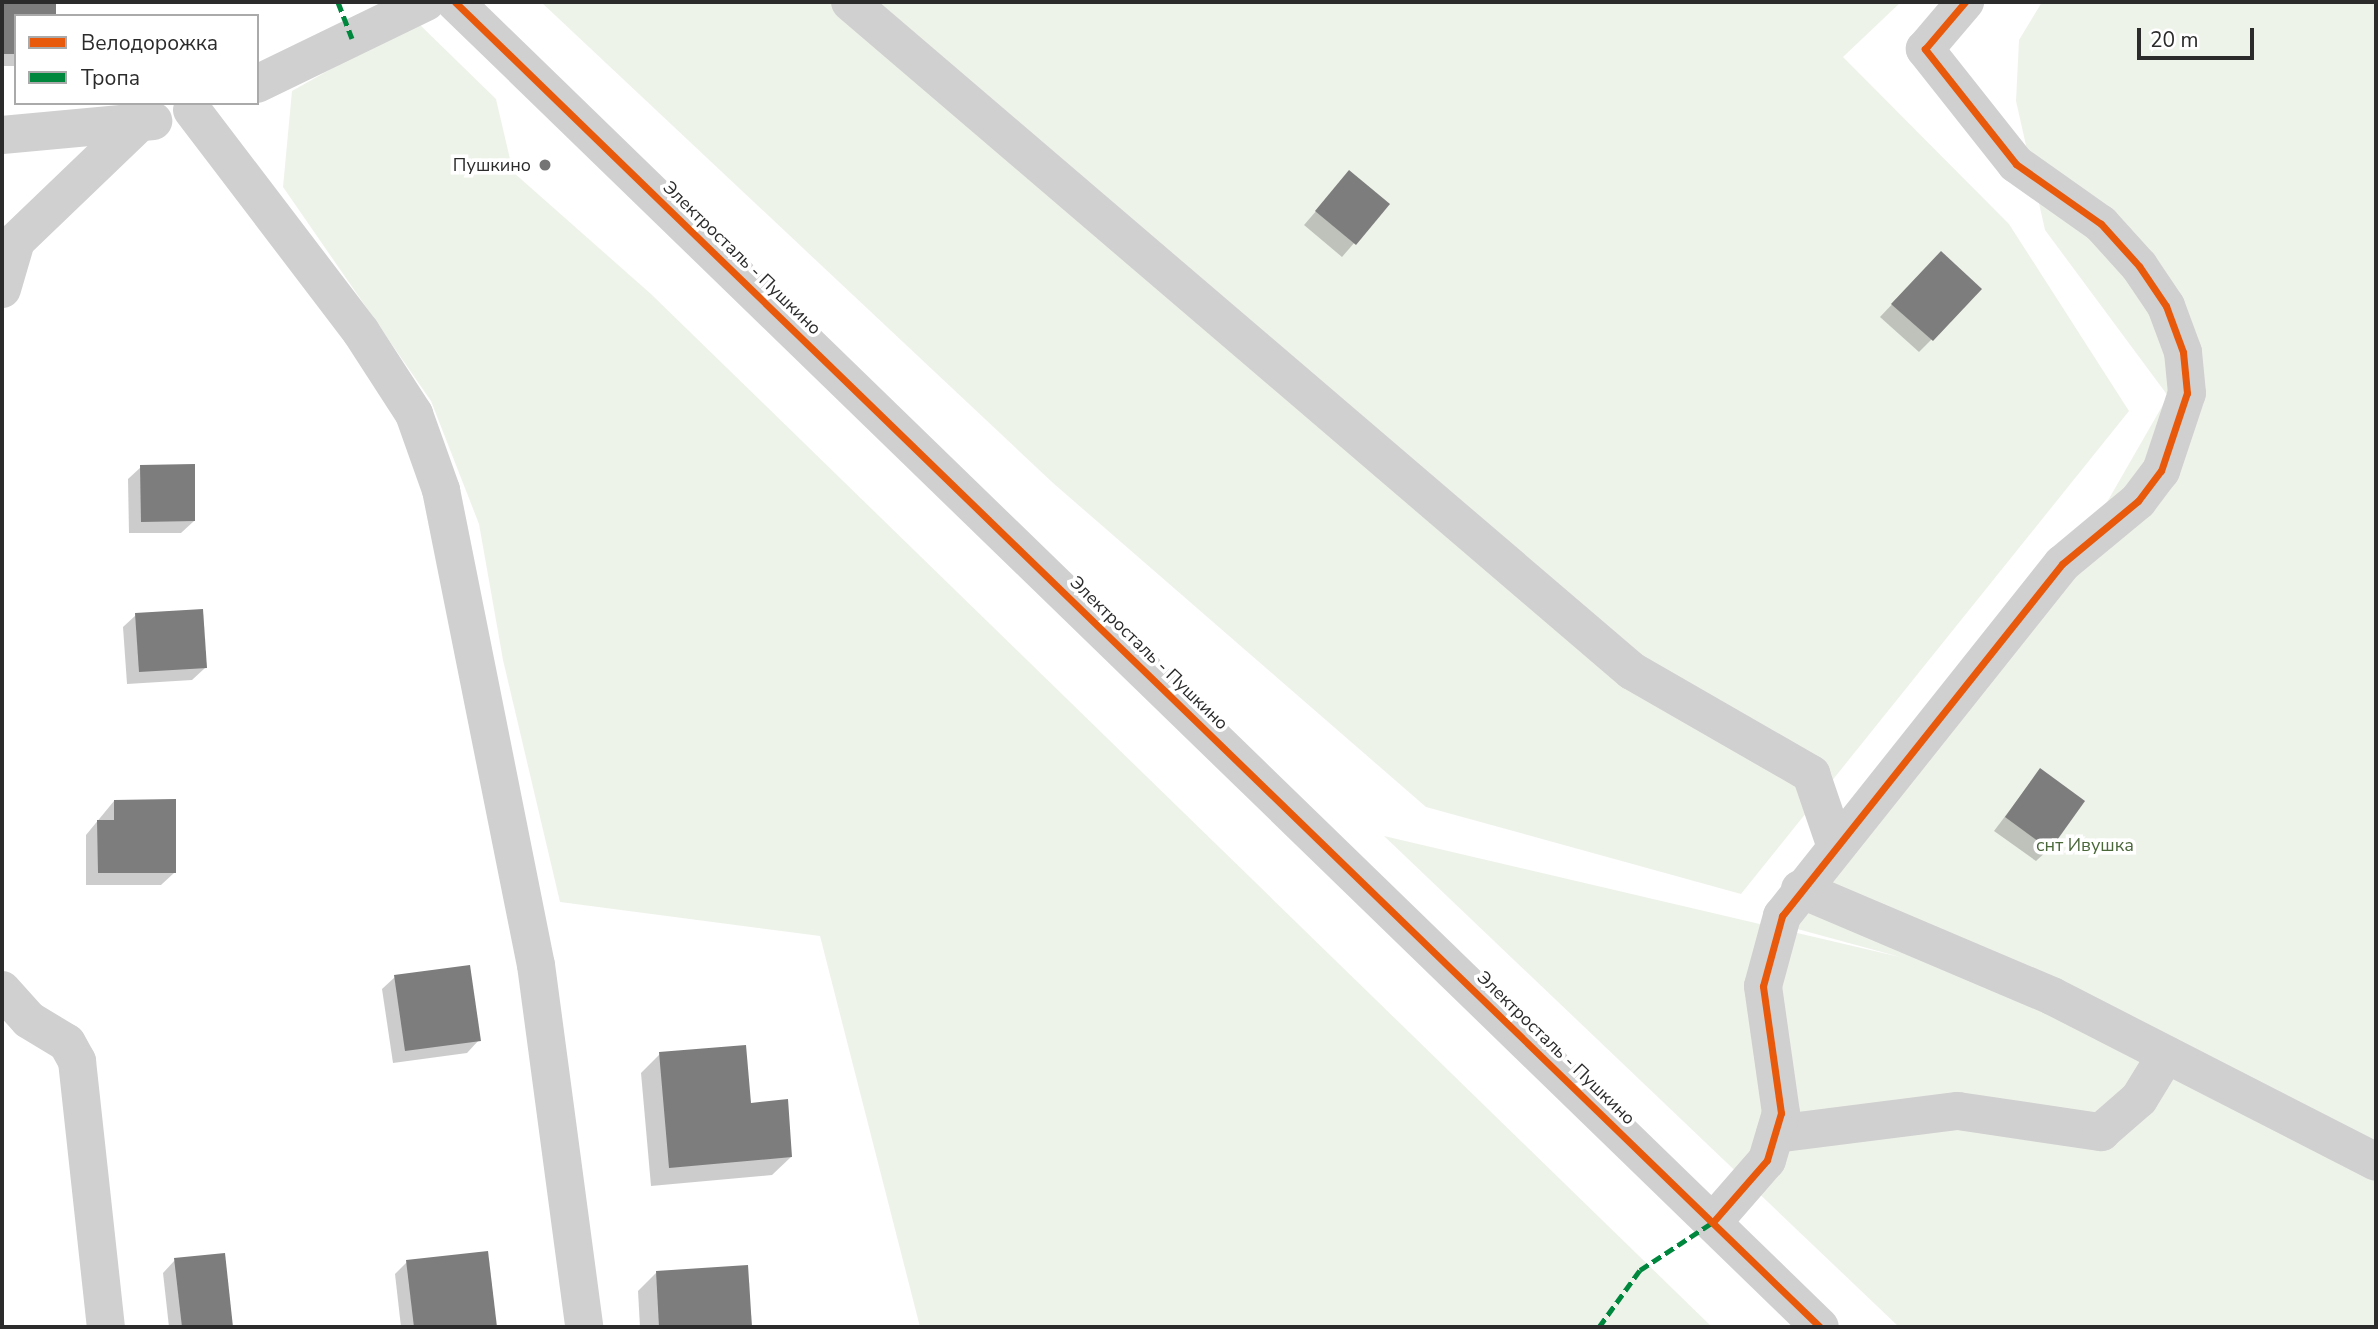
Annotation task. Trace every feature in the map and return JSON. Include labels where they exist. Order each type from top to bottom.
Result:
[{"type":"street","points":[[259,83],[426,2]]},
{"type":"street","name":"Электросталь - Пушкино","points":[[455,2],[1820,1327]]},
{"type":"street","points":[[850,2],[1632,671],[1811,774],[1836,847]]},
{"type":"street","points":[[1713,1222],[1767,1160],[1781,1113],[1763,986],[1779,924],[1800,889],[2062,564],[2138,501],[2161,471],[2188,393],[2183,352],[2166,306],[2139,266],[2101,224],[2016,164],[1925,49],[1965,2]]},
{"type":"street","points":[[2,135],[139,123],[203,107],[361,332],[414,414],[442,489],[536,965],[584,1327]]},
{"type":"street","points":[[2,289],[16,241],[139,123]]},
{"type":"street","points":[[1800,889],[2052,996],[2376,1162]]},
{"type":"street","points":[[2,990],[29,1020],[67,1043],[77,1061],[106,1327]]},
{"type":"street","points":[[1775,1134],[1958,1111],[2101,1132],[2139,1099],[2166,1055]]},
{"type":"green space","points":[[541,2],[1901,2],[1843,57],[2009,224],[2129,411],[1741,894],[1426,807],[1053,483]]},
{"type":"green space","name":"снт Ивушка","points":[[2042,2],[2376,2],[2376,1327],[1899,1327],[1384,836],[1900,957],[1779,924],[2045,610],[2168,396],[2045,230],[2016,101],[2019,40]]},
{"type":"green space","points":[[416,21],[496,99],[513,172],[651,294],[1712,1327],[920,1327],[820,936],[560,902],[503,660],[479,524],[431,401],[283,187],[292,91]]},
{"type":"building","points":[[2,2],[56,2],[56,14],[14,14],[14,54],[2,54]]},
{"type":"building","points":[[1349,170],[1390,204],[1356,245],[1315,211]]},
{"type":"building","points":[[1941,251],[1982,289],[1933,341],[1891,304]]},
{"type":"building","points":[[195,464],[195,521],[141,522],[140,465]]},
{"type":"building","points":[[203,609],[207,668],[139,672],[135,613]]},
{"type":"building","points":[[2040,768],[2085,801],[2050,850],[2005,817]]},
{"type":"building","points":[[176,799],[176,873],[98,873],[97,820],[114,820],[114,800]]},
{"type":"building","points":[[470,965],[481,1041],[405,1051],[394,975]]},
{"type":"building","points":[[746,1045],[751,1103],[788,1099],[792,1157],[669,1168],[659,1052]]},
{"type":"building","points":[[488,1251],[497,1327],[414,1327],[406,1260]]},
{"type":"building","points":[[225,1253],[233,1327],[182,1327],[174,1258]]},
{"type":"building","points":[[748,1265],[752,1327],[659,1327],[656,1271]]},
{"type":"marked path","points":[[338,2],[352,38]]},
{"type":"marked path","points":[[1599,1327],[1640,1270],[1713,1222]]},
{"type":"cycle path","points":[[455,2],[1820,1327]]},
{"type":"cycle path","points":[[1713,1222],[1767,1160],[1781,1113],[1763,986],[1782,916],[2062,564],[2138,501],[2161,471],[2187,393],[2183,352],[2166,306],[2139,266],[2101,224],[2016,164],[1925,49],[1965,2]]},
{"type":"place","name":"Пушкино","points":[[545,165]]}]
